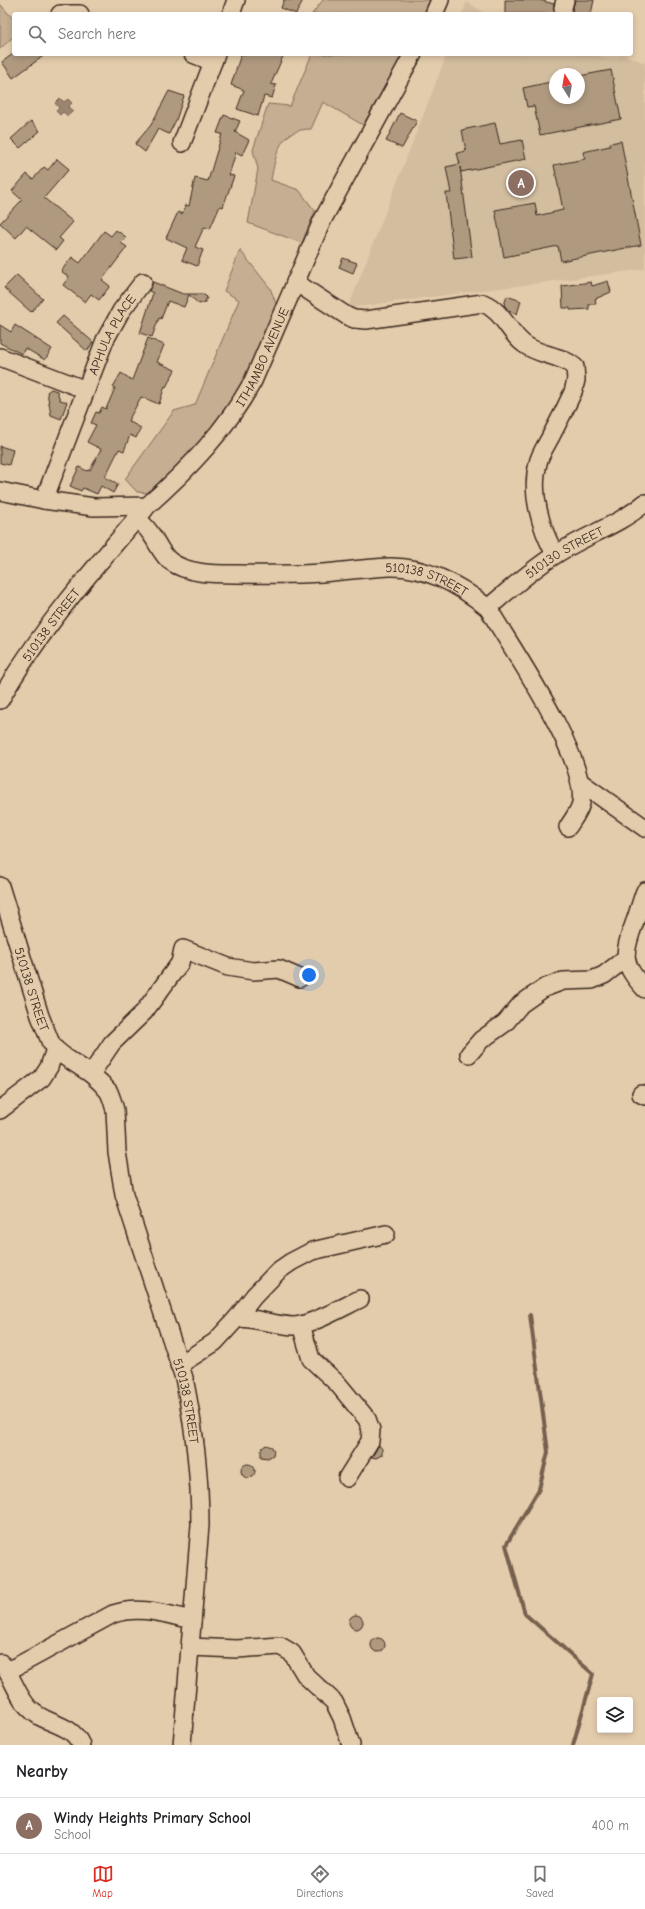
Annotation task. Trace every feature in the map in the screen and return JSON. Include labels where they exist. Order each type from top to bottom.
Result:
[{"type":"street","points":[[232,12],[236,0]]},
{"type":"street","points":[[435,12],[440,0]]},
{"type":"street","points":[[182,143],[214,58],[203,56]]},
{"type":"street","name":"ITHAMBO AVENUE","points":[[92,572],[142,512],[196,461],[223,428],[240,404],[253,381],[322,221],[412,56]]},
{"type":"street","name":"APHULA PLACE","points":[[44,500],[108,333],[120,312],[142,282]]},
{"type":"street","points":[[295,282],[354,319],[366,320],[483,303],[494,309],[524,345],[563,359],[575,367],[576,380],[573,392],[538,463],[536,479],[536,498],[541,519],[548,540],[555,554]]},
{"type":"street","name":"APHULA PLACE","points":[[0,357],[86,390]]},
{"type":"street","points":[[0,491],[44,500],[142,512]]},
{"type":"street","name":"510130 STREET","points":[[488,608],[535,568],[555,554],[629,514],[645,503]]},
{"type":"street","name":"510138 STREET","points":[[142,512],[150,532],[169,561],[187,569],[218,574],[277,574],[330,572],[390,567],[406,568],[430,574],[471,594],[488,608],[555,721],[571,754],[580,782],[581,803],[577,813],[568,827]]},
{"type":"street","name":"510138 STREET","points":[[0,700],[28,655],[69,599],[92,572]]},
{"type":"street","points":[[580,782],[645,828]]},
{"type":"street","name":"510138 STREET","points":[[0,886],[40,1016],[50,1041],[55,1049],[91,1074],[105,1087],[112,1100],[115,1110],[117,1152],[124,1195],[179,1365],[189,1403],[200,1498],[200,1525],[182,1745]]},
{"type":"street","points":[[645,891],[627,941],[626,958],[633,975],[645,989]]},
{"type":"street","points":[[91,1074],[112,1043],[144,1012],[180,963],[183,949],[228,967],[253,972],[279,969],[300,978]]},
{"type":"street","points":[[469,1054],[481,1040],[505,1023],[521,1004],[544,988],[563,981],[592,980],[604,975],[626,958]]},
{"type":"street","points":[[0,1110],[42,1078],[49,1067],[55,1049]]},
{"type":"street","points":[[179,1365],[215,1342],[237,1318],[254,1296],[278,1271],[302,1255],[322,1248],[347,1244],[386,1234]]},
{"type":"street","points":[[237,1318],[261,1320],[286,1325],[301,1325],[360,1299]]},
{"type":"street","points":[[301,1325],[311,1359],[338,1384],[367,1419],[369,1424],[372,1436],[347,1478]]},
{"type":"street","points":[[81,1745],[74,1732],[37,1715],[27,1707],[4,1667],[113,1614],[126,1610],[141,1609],[192,1620]]},
{"type":"street","points":[[190,1647],[230,1649],[280,1646],[292,1653],[306,1676],[334,1702],[342,1718],[351,1745]]},
{"type":"shaded area","points":[[323,0],[432,0],[426,12],[314,12]]},
{"type":"shaded area","points":[[467,2],[483,12],[463,12]]},
{"type":"shaded area","points":[[0,4],[12,18],[12,38],[0,49]]},
{"type":"shaded area","points":[[311,56],[402,56],[363,125],[323,102],[311,129],[300,130],[292,133],[286,138],[277,152],[271,180],[299,190],[315,211],[302,243],[248,223],[258,169],[253,150],[268,104],[290,106]]},
{"type":"shaded area","points":[[446,56],[599,56],[609,59],[627,56],[645,63],[645,269],[348,308]]},
{"type":"shaded area","points":[[60,98],[64,102],[68,99],[72,103],[68,107],[73,111],[68,116],[63,112],[60,115],[56,111],[59,108],[55,103]]},
{"type":"shaded area","points":[[240,250],[270,288],[277,306],[240,390],[197,449],[149,493],[137,492],[125,479],[174,411],[195,405],[239,300],[224,291]]},
{"type":"building","points":[[284,0],[303,0],[297,12],[291,12],[281,8]]},
{"type":"building","points":[[505,0],[539,0],[554,4],[555,12],[505,12]]},
{"type":"building","points":[[575,0],[594,0],[591,12],[572,12]]},
{"type":"building","points":[[12,55],[12,56],[43,56],[13,78],[2,62]]},
{"type":"building","points":[[240,56],[283,56],[271,84],[276,85],[272,98],[264,96],[258,116],[237,109],[244,90],[231,85]]},
{"type":"building","points":[[611,70],[621,119],[540,135],[534,106],[527,107],[523,88],[549,82],[549,104],[585,104],[585,75]]},
{"type":"building","points":[[169,91],[184,96],[176,120],[169,134],[158,129],[145,152],[135,144],[151,125]]},
{"type":"building","points":[[400,113],[417,121],[402,148],[386,141]]},
{"type":"building","points":[[224,115],[240,121],[235,132],[249,140],[242,155],[236,152],[229,175],[234,176],[223,207],[220,206],[210,229],[204,227],[195,247],[203,250],[197,266],[182,260],[187,248],[166,238],[178,212],[182,214],[186,205],[189,206],[195,178],[208,181],[222,134],[217,133]]},
{"type":"building","points":[[31,121],[40,131],[20,148],[11,139]]},
{"type":"building","points":[[495,123],[500,144],[522,140],[526,159],[461,172],[460,167],[472,257],[454,259],[446,193],[451,193],[446,167],[460,164],[457,153],[466,151],[462,130]]},
{"type":"building","points":[[621,141],[641,245],[561,261],[558,246],[504,257],[495,210],[535,203],[537,216],[563,210],[554,165],[585,159],[583,152],[610,146],[610,143]]},
{"type":"building","points":[[57,159],[69,169],[44,198],[73,222],[59,238],[63,241],[56,250],[26,226],[16,238],[0,223],[22,200],[12,191],[27,174],[33,179],[44,167],[48,170]]},
{"type":"building","points":[[116,230],[126,237],[121,243],[127,247],[102,280],[110,286],[99,300],[91,294],[85,302],[63,285],[69,277],[61,271],[72,257],[80,263],[104,231],[111,236]]},
{"type":"building","points":[[343,258],[357,263],[353,273],[339,267]]},
{"type":"building","points":[[17,275],[43,299],[31,312],[4,288]]},
{"type":"building","points":[[608,281],[611,292],[595,299],[596,304],[589,304],[589,309],[570,310],[570,308],[563,308],[562,286],[591,282],[592,286]]},
{"type":"building","points":[[153,282],[183,294],[202,294],[207,297],[205,302],[199,304],[189,295],[184,307],[168,301],[161,319],[159,318],[152,337],[140,333],[153,293],[149,291]]},
{"type":"building","points":[[507,296],[521,301],[517,314],[509,311],[504,305]]},
{"type":"building","points":[[63,316],[93,342],[87,351],[56,323]]},
{"type":"building","points":[[0,325],[11,332],[15,325],[52,349],[45,360],[25,348],[22,354],[0,343]]},
{"type":"building","points":[[148,338],[164,345],[157,362],[175,370],[166,387],[165,386],[159,404],[141,397],[128,421],[141,428],[136,438],[130,435],[124,451],[119,449],[105,477],[118,484],[113,493],[101,486],[97,494],[83,488],[81,491],[70,486],[79,467],[87,471],[90,470],[101,449],[87,442],[96,425],[91,423],[96,412],[99,413],[102,407],[106,409],[115,388],[113,387],[121,373],[132,380]]},
{"type":"building","points":[[51,389],[57,391],[60,400],[67,402],[61,419],[51,415],[47,392]]},
{"type":"building","points":[[0,446],[13,450],[9,465],[0,463]]},
{"type":"building","points":[[266,1445],[272,1447],[274,1451],[273,1455],[268,1458],[261,1457],[261,1449]]},
{"type":"building","points":[[379,1445],[382,1449],[382,1455],[376,1458],[372,1457]]},
{"type":"building","points":[[248,1464],[253,1466],[255,1471],[253,1476],[248,1478],[243,1476],[241,1471],[243,1466]]},
{"type":"building","points":[[356,1615],[361,1617],[363,1622],[361,1627],[356,1629],[351,1627],[349,1622],[351,1617]]},
{"type":"building","points":[[378,1638],[383,1640],[385,1645],[383,1650],[378,1652],[373,1650],[371,1645],[373,1640]]},
{"type":"waterway","points":[[530,1315],[548,1452],[539,1489],[506,1545],[525,1614],[593,1674],[573,1745]]},
{"type":"place","name":"Windy Heights Primary School","points":[[521,183]]}]
